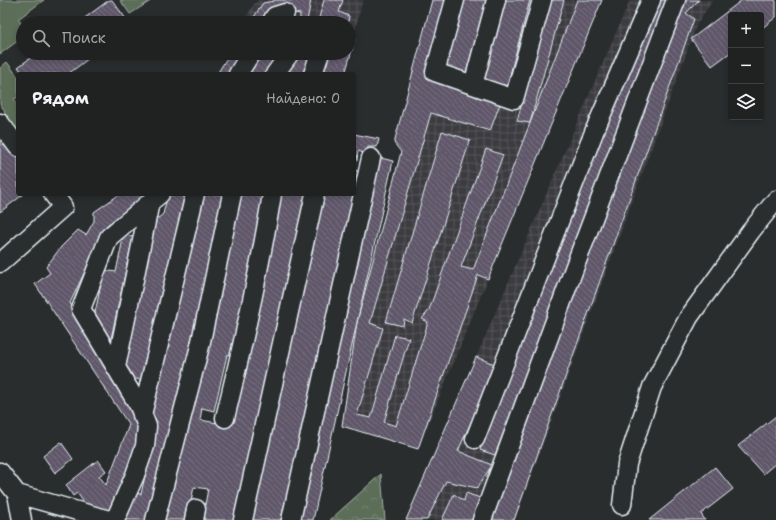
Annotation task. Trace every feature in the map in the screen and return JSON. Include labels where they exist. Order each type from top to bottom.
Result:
[{"type":"street","points":[[455,0],[435,72],[514,98],[542,0]]},
{"type":"street","points":[[473,85],[496,0]]},
{"type":"street","points":[[476,439],[594,132],[651,0]]},
{"type":"street","points":[[482,520],[575,266],[676,0]]},
{"type":"street","points":[[239,72],[247,60]]},
{"type":"street","points":[[276,72],[285,60]]},
{"type":"street","points":[[314,72],[318,60]]},
{"type":"street","points":[[0,123],[16,144]]},
{"type":"street","points":[[290,520],[371,158]]},
{"type":"street","points":[[0,263],[62,207],[54,196]]},
{"type":"street","points":[[142,415],[195,196]]},
{"type":"street","points":[[155,520],[170,456],[200,346],[232,196]]},
{"type":"street","points":[[225,418],[247,325],[272,196]]},
{"type":"street","points":[[243,520],[315,196]]},
{"type":"street","points":[[116,367],[155,198]]},
{"type":"street","points":[[115,520],[135,475],[145,446],[147,426],[139,406],[81,309],[109,238],[155,198]]},
{"type":"street","points":[[622,505],[627,464],[652,387],[689,317],[751,231],[776,200]]},
{"type":"street","points":[[0,472],[17,494],[22,520]]},
{"type":"street","points":[[17,494],[101,518]]},
{"type":"shaded area","points":[[258,0],[363,0],[356,26],[356,16],[246,16]]},
{"type":"shaded area","points":[[432,0],[602,0],[418,449],[342,426],[401,152],[394,143]]},
{"type":"shaded area","points":[[630,0],[713,0],[697,24],[515,520],[406,520]]},
{"type":"green space","points":[[0,0],[44,0],[22,16],[16,16],[16,42],[0,54]]},
{"type":"green space","points":[[120,0],[152,0],[130,14]]},
{"type":"green space","points":[[7,62],[16,74],[16,98],[14,99],[16,102],[16,133],[3,116],[5,111],[0,104],[0,68]]},
{"type":"green space","points":[[381,474],[385,520],[330,520]]},
{"type":"building","points":[[109,0],[112,0],[124,16],[87,16]]},
{"type":"building","points":[[311,0],[308,16],[300,16],[300,14],[277,10],[271,16],[255,16],[263,3],[274,1]]},
{"type":"building","points":[[324,0],[343,0],[339,12],[349,16],[319,16]]},
{"type":"building","points":[[432,0],[446,0],[426,75],[501,101],[490,131],[431,113],[370,323],[383,328],[357,415],[371,418],[395,335],[409,338],[384,422],[396,426],[428,322],[422,319],[429,310],[486,149],[503,155],[461,267],[473,270],[577,0],[602,0],[488,279],[478,275],[418,449],[342,426],[357,322],[401,152],[394,143]]},
{"type":"building","points":[[460,0],[487,0],[466,73],[441,67]]},
{"type":"building","points":[[503,0],[530,0],[507,86],[482,79]]},
{"type":"building","points":[[550,0],[564,0],[530,123],[517,121]]},
{"type":"building","points":[[658,0],[674,0],[495,455],[480,450],[583,175]]},
{"type":"building","points":[[683,0],[699,0],[686,13],[694,19],[514,520],[489,520]]},
{"type":"building","points":[[742,0],[776,1],[776,17],[764,27],[764,12],[728,12],[728,54],[712,66],[691,39]]},
{"type":"building","points":[[28,60],[87,60],[71,72],[22,72],[18,67]]},
{"type":"building","points":[[226,60],[241,60],[233,72],[218,72]]},
{"type":"building","points":[[256,60],[274,60],[266,72],[248,72]]},
{"type":"building","points":[[291,60],[311,60],[305,72],[284,72]]},
{"type":"building","points":[[324,60],[349,60],[346,72],[321,72]]},
{"type":"building","points":[[442,131],[470,140],[412,323],[404,319],[403,326],[386,322]]},
{"type":"building","points":[[356,134],[379,139],[377,147],[368,147],[366,154],[358,151],[357,161]]},
{"type":"building","points":[[4,138],[16,153],[16,196],[21,196],[0,212],[0,141]]},
{"type":"building","points":[[377,157],[393,161],[313,520],[297,520]]},
{"type":"building","points":[[356,171],[361,172],[356,194]]},
{"type":"building","points":[[117,196],[148,196],[107,225],[70,303],[143,426],[111,517],[88,508],[77,493],[73,496],[66,485],[98,460],[106,471],[99,476],[106,485],[129,425],[35,284],[50,273],[46,267],[61,247],[78,230],[86,235],[94,221],[94,212]]},
{"type":"building","points":[[168,196],[185,196],[142,380],[130,378],[120,367],[150,225],[163,214]]},
{"type":"building","points":[[200,196],[227,196],[148,520],[125,520],[131,492],[141,494],[157,422],[149,407]]},
{"type":"building","points":[[237,196],[267,196],[233,354],[227,355],[214,411],[202,408],[200,420],[229,425],[279,196],[309,196],[233,520],[202,520],[208,489],[194,487],[187,520],[158,520]]},
{"type":"building","points":[[323,196],[355,196],[281,520],[248,520]]},
{"type":"building","points":[[124,234],[133,237],[111,339],[99,333],[93,322],[104,270],[116,272]]},
{"type":"building","points":[[476,357],[497,365],[458,451],[492,465],[477,488],[446,481],[427,520],[406,520]]},
{"type":"building","points":[[776,416],[776,463],[763,474],[738,446]]},
{"type":"building","points":[[61,442],[73,459],[55,473],[43,456]]},
{"type":"building","points":[[715,467],[733,489],[701,514],[705,520],[649,520]]},
{"type":"building","points":[[466,493],[480,498],[487,498],[479,520],[442,520],[454,494],[464,501]]}]
